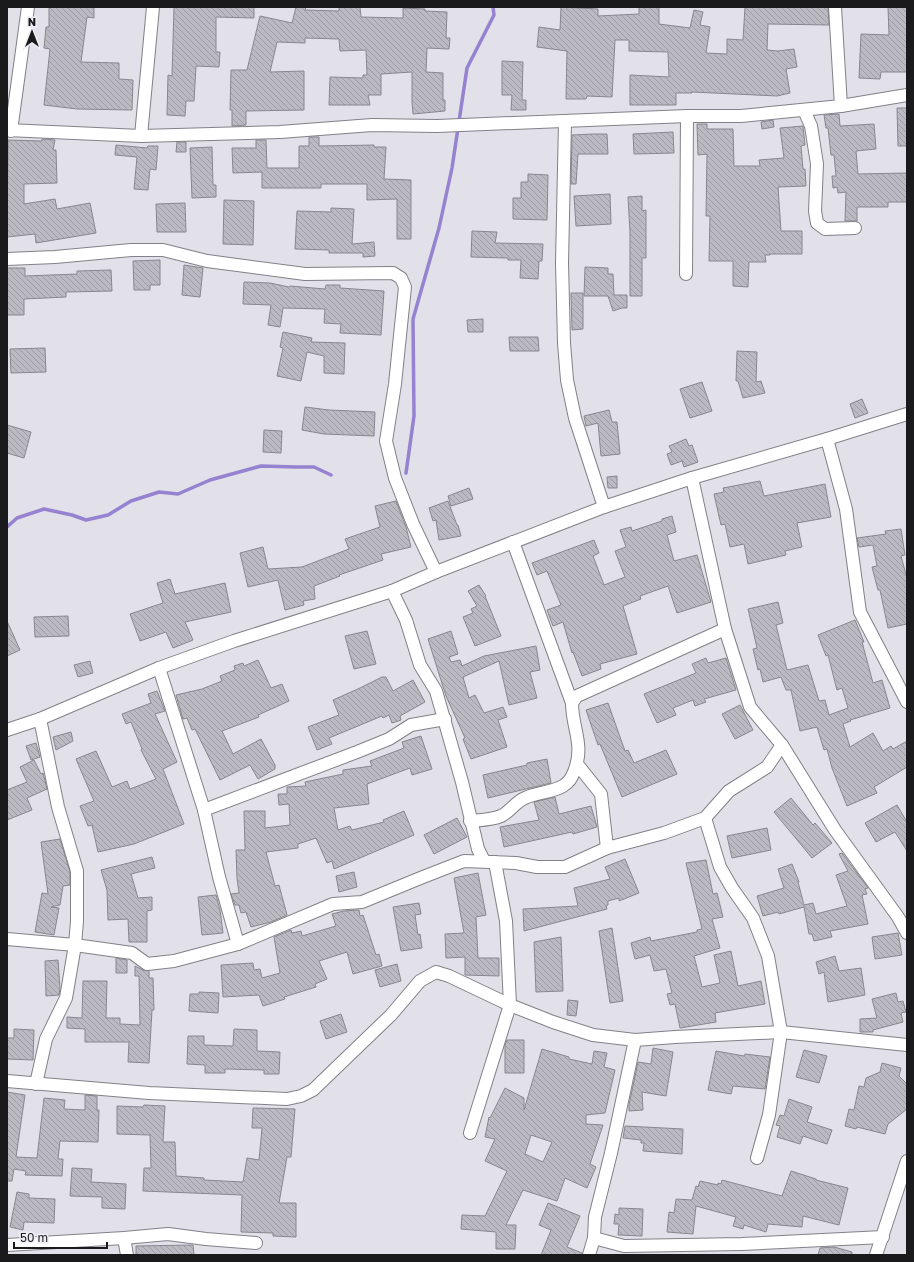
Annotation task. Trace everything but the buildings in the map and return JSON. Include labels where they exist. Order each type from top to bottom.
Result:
[{"type":"street","points":[[28,7],[9,131],[141,136],[280,132],[372,125],[437,126],[687,116],[741,116],[840,106],[907,95]]},
{"type":"street","points":[[141,136],[153,7]]},
{"type":"street","points":[[835,7],[840,106]]},
{"type":"street","points":[[804,110],[812,126],[817,164],[815,211],[817,224],[825,229],[855,228]]},
{"type":"street","points":[[686,274],[687,116]]},
{"type":"street","points":[[565,121],[562,263],[564,343],[567,380],[575,418],[604,507]]},
{"type":"street","points":[[7,259],[55,257],[131,250],[163,250],[207,261],[305,274],[394,273],[402,278],[405,287],[386,441],[395,478],[413,524],[436,572]]},
{"type":"street","points":[[7,730],[40,719],[159,668],[234,641],[392,591],[436,572],[604,507],[692,478],[907,414]]},
{"type":"street","points":[[827,439],[846,509],[860,612],[907,702]]},
{"type":"street","points":[[692,478],[725,629],[750,707],[782,745],[835,830],[898,917],[907,933]]},
{"type":"street","points":[[470,821],[501,816],[518,801],[533,794],[562,786],[570,781],[578,764],[578,738],[572,713],[572,703],[514,542]]},
{"type":"street","points":[[392,591],[406,620],[420,665],[436,691],[445,719],[478,849],[490,862],[506,921],[510,1005],[470,1133]]},
{"type":"street","points":[[572,703],[577,696],[725,629]]},
{"type":"street","points":[[159,668],[204,810],[218,877],[238,944]]},
{"type":"street","points":[[36,1084],[46,1039],[66,998],[75,945],[77,921],[77,871],[58,807],[40,719]]},
{"type":"street","points":[[204,810],[389,739],[411,725],[445,719]]},
{"type":"street","points":[[464,861],[516,863],[537,867],[565,867],[607,848],[664,833],[705,818],[729,791],[767,767],[782,745]]},
{"type":"street","points":[[578,764],[601,794],[607,848]]},
{"type":"street","points":[[705,818],[720,867],[732,888],[753,918],[768,956],[781,1032],[769,1115],[756,1158]]},
{"type":"street","points":[[7,939],[75,945],[132,953],[147,964],[174,961],[238,944],[333,904],[362,902],[464,861],[478,849]]},
{"type":"street","points":[[7,1081],[149,1094],[287,1099],[301,1096],[313,1090],[391,1016],[420,981],[436,972],[449,976],[510,1005],[553,1022],[593,1035],[635,1040],[781,1032],[907,1045]]},
{"type":"street","points":[[589,1255],[594,1238],[595,1217],[611,1153],[635,1040]]},
{"type":"street","points":[[876,1255],[906,1167]]},
{"type":"street","points":[[7,1245],[168,1234],[256,1243]]},
{"type":"street","points":[[594,1238],[624,1246],[742,1244],[883,1237]]},
{"type":"street","points":[[124,1238],[127,1255]]},
{"type":"waterway","points":[[406,473],[414,416],[413,319],[439,228],[452,168],[467,68],[494,15],[493,7]]},
{"type":"waterway","points":[[7,527],[17,518],[44,509],[72,515],[86,520],[108,515],[131,501],[159,492],[178,494],[210,480],[261,466],[314,467],[331,475]]}]
